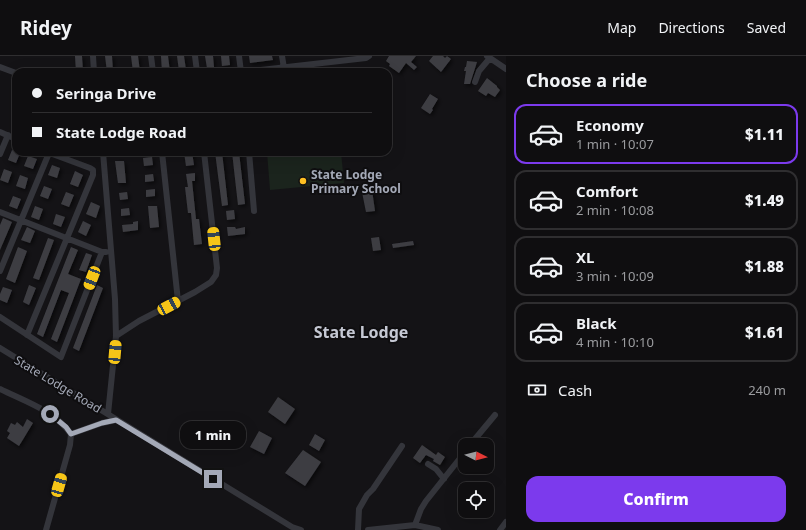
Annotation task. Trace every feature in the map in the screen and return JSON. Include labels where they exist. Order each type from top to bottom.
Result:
[{"type":"street","points":[[93,56],[94,68]]},
{"type":"street","points":[[151,56],[152,68]]},
{"type":"street","points":[[195,56],[196,68]]},
{"type":"street","points":[[239,56],[240,68]]},
{"type":"street","points":[[282,56],[284,68],[327,59],[366,58],[369,56]]},
{"type":"street","points":[[475,82],[479,71],[489,57],[506,69]]},
{"type":"street","points":[[0,67],[12,72]]},
{"type":"street","points":[[0,132],[12,137]]},
{"type":"street","points":[[0,154],[8,135]]},
{"type":"street","points":[[0,271],[46,156]]},
{"type":"street","points":[[27,335],[93,175],[93,170],[90,168],[58,156]]},
{"type":"street","points":[[103,156],[115,299],[116,336],[108,414]]},
{"type":"street","points":[[162,156],[178,301]]},
{"type":"street","points":[[116,336],[139,321],[211,282],[216,275],[217,268],[204,156]]},
{"type":"street","points":[[249,156],[254,211]]},
{"type":"street","points":[[0,212],[102,252],[111,251]]},
{"type":"street","points":[[0,317],[61,357],[102,252]]},
{"type":"street","name":"State Lodge Road","points":[[0,348],[298,530]]},
{"type":"street","points":[[0,389],[50,414],[66,427],[71,434],[70,445],[46,530]]},
{"type":"street","points":[[476,438],[495,415]]},
{"type":"street","points":[[71,434],[95,425],[116,420]]},
{"type":"street","points":[[358,530],[359,509],[366,496],[382,477],[402,446]]},
{"type":"street","points":[[415,525],[421,509],[458,461]]},
{"type":"street","points":[[428,464],[436,469],[444,479]]},
{"type":"street","points":[[375,472],[382,477]]},
{"type":"street","points":[[500,530],[506,522]]},
{"type":"street","points":[[368,530],[415,525],[438,530]]},
{"type":"shaded area","points":[[267,156],[341,156],[344,183],[270,190]]},
{"type":"building","points":[[75,56],[82,56],[83,68],[76,68]]},
{"type":"building","points":[[105,56],[112,56],[113,68],[106,68]]},
{"type":"building","points":[[131,56],[138,56],[140,68],[132,68]]},
{"type":"building","points":[[161,56],[168,56],[170,68],[162,68]]},
{"type":"building","points":[[177,56],[184,56],[186,68],[179,68]]},
{"type":"building","points":[[205,56],[213,56],[214,67],[207,68]]},
{"type":"building","points":[[221,56],[229,56],[230,65],[222,66]]},
{"type":"building","points":[[249,56],[272,56],[273,60],[250,63]]},
{"type":"building","points":[[389,56],[416,56],[411,62],[417,67],[414,70],[406,63],[399,73],[389,66],[390,64],[386,61]]},
{"type":"building","points":[[433,56],[443,56],[445,58],[447,56],[451,59],[441,72],[429,61]]},
{"type":"building","points":[[467,61],[477,62],[470,84],[464,84],[466,71],[464,71]]},
{"type":"building","points":[[487,78],[500,90],[495,97],[488,93],[486,96],[478,91]]},
{"type":"building","points":[[430,94],[438,99],[430,114],[421,108]]},
{"type":"building","points":[[12,150],[12,156],[19,156],[16,163],[8,160]]},
{"type":"building","points":[[28,156],[37,159],[33,169],[24,166]]},
{"type":"building","points":[[185,156],[193,156],[194,165],[186,166]]},
{"type":"building","points":[[216,156],[222,156],[228,205],[222,206]]},
{"type":"building","points":[[232,156],[239,156],[245,204],[238,205]]},
{"type":"building","points":[[152,157],[153,165],[144,166],[143,158]]},
{"type":"building","points":[[115,161],[124,161],[126,183],[118,183]]},
{"type":"building","points":[[52,165],[60,168],[57,178],[48,175]]},
{"type":"building","points":[[4,169],[12,172],[8,183],[0,180]]},
{"type":"building","points":[[75,171],[83,175],[78,187],[70,184]]},
{"type":"building","points":[[195,173],[195,181],[192,181],[196,219],[199,219],[202,244],[194,245],[191,213],[188,213],[185,187],[188,187],[186,174]]},
{"type":"building","points":[[153,174],[154,181],[145,182],[145,175]]},
{"type":"building","points":[[20,175],[28,178],[25,189],[16,186]]},
{"type":"building","points":[[44,186],[52,189],[48,199],[40,196]]},
{"type":"building","points":[[155,189],[155,196],[146,197],[146,190]]},
{"type":"building","points":[[372,190],[375,211],[366,212],[362,192]]},
{"type":"building","points":[[66,192],[74,195],[69,207],[61,204]]},
{"type":"building","points":[[127,192],[128,199],[120,200],[119,193]]},
{"type":"building","points":[[13,196],[21,199],[17,209],[9,206]]},
{"type":"building","points":[[91,202],[100,206],[96,218],[86,214]]},
{"type":"building","points":[[35,206],[43,209],[39,220],[31,217]]},
{"type":"building","points":[[148,206],[157,206],[159,227],[150,228]]},
{"type":"building","points":[[129,208],[130,215],[121,216],[121,209]]},
{"type":"building","points":[[234,210],[235,219],[227,220],[226,211]]},
{"type":"building","points":[[56,214],[65,217],[61,227],[53,224]]},
{"type":"building","points":[[3,218],[12,222],[0,250],[0,225]]},
{"type":"building","points":[[83,221],[91,225],[86,236],[78,232]]},
{"type":"building","points":[[138,221],[138,230],[123,232],[122,225],[133,224],[133,222]]},
{"type":"building","points":[[27,227],[35,231],[30,243],[21,240]]},
{"type":"building","points":[[227,227],[235,227],[236,229],[245,227],[245,234],[228,236]]},
{"type":"building","points":[[379,237],[381,250],[373,251],[371,238]]},
{"type":"building","points":[[48,238],[54,240],[39,280],[33,278]]},
{"type":"building","points":[[413,241],[414,245],[393,248],[392,244]]},
{"type":"building","points":[[18,247],[27,251],[15,283],[6,279]]},
{"type":"building","points":[[71,247],[78,250],[68,274],[81,279],[57,342],[51,339],[69,293],[61,290],[43,337],[37,334]]},
{"type":"building","points":[[86,253],[92,255],[86,272],[79,270]]},
{"type":"building","points":[[29,285],[36,288],[29,305],[23,302]]},
{"type":"building","points":[[97,285],[103,288],[79,351],[73,348]]},
{"type":"building","points":[[3,287],[12,290],[7,303],[0,300],[0,294]]},
{"type":"building","points":[[278,397],[295,409],[285,424],[268,412]]},
{"type":"building","points":[[27,419],[33,423],[19,446],[7,438],[10,433],[7,431],[11,423],[15,425],[17,422],[23,427]]},
{"type":"building","points":[[259,431],[272,438],[264,454],[250,447]]},
{"type":"building","points":[[315,434],[325,440],[319,451],[309,445]]},
{"type":"building","points":[[422,445],[436,455],[438,452],[445,457],[440,465],[433,461],[434,459],[426,455],[420,463],[413,458]]},
{"type":"building","points":[[303,450],[321,462],[305,486],[285,473]]},
{"type":"place","name":"State Lodge Primary School","points":[[303,181]]},
{"type":"district","name":"State Lodge","points":[[361,332]]},
{"type":"route","points":[[50,414],[60,421],[71,434],[88,427],[116,420],[213,479]]}]
